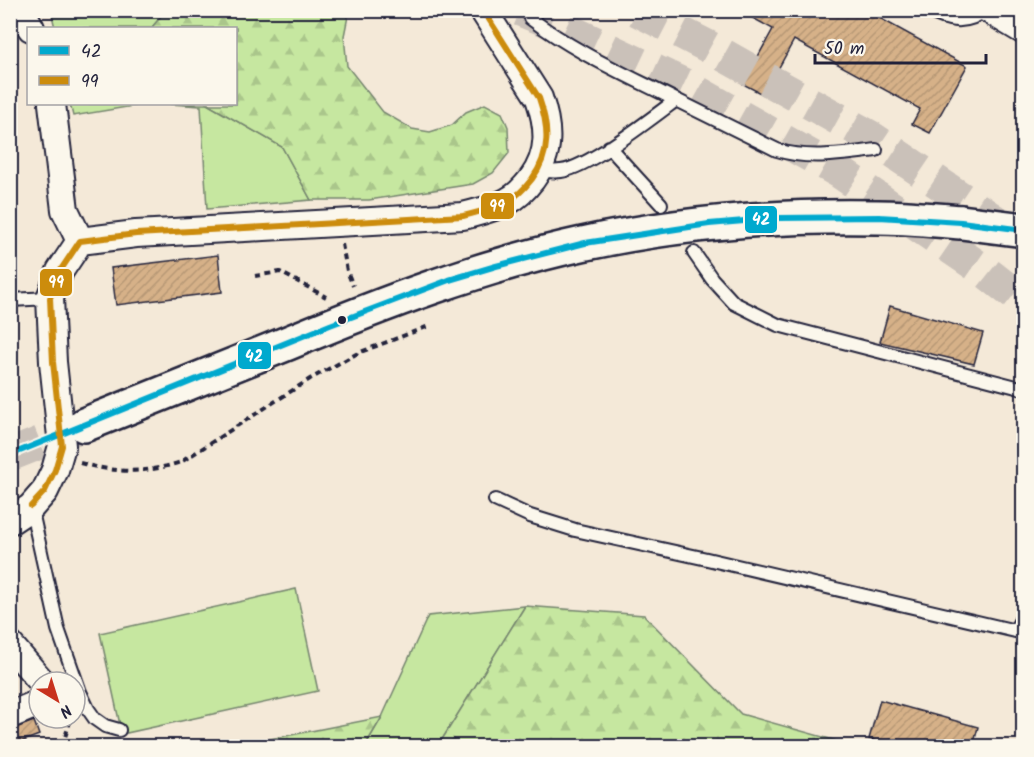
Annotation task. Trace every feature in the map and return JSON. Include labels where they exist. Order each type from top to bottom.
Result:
[{"type":"main road","points":[[84,425],[330,325],[449,280],[558,249],[709,224],[779,218],[879,216],[961,222],[1023,230]]},
{"type":"street","points":[[19,10],[30,27]]},
{"type":"street","points":[[10,521],[31,507],[45,491],[55,470],[62,446],[53,362],[50,298],[60,271],[80,241],[136,234],[463,216],[508,201],[524,190],[538,170],[546,150],[547,131],[539,98],[483,10]]},
{"type":"street","points":[[987,10],[1023,32]]},
{"type":"street","points":[[52,105],[65,210],[80,241]]},
{"type":"street","points":[[10,645],[32,670]]},
{"type":"street","points":[[10,715],[27,708]]},
{"type":"lane","points":[[10,17],[19,10]]},
{"type":"lane","points":[[927,10],[952,21],[976,18],[987,10]]},
{"type":"lane","points":[[530,18],[579,50],[777,150],[794,156],[876,150]]},
{"type":"lane","points":[[538,170],[562,171],[580,165],[676,100]]},
{"type":"lane","points":[[609,147],[661,204]]},
{"type":"lane","points":[[694,254],[712,279],[734,303],[778,325],[1023,390]]},
{"type":"lane","points":[[10,300],[50,298]]},
{"type":"lane","points":[[495,500],[530,516],[575,530],[1019,632],[1023,614]]},
{"type":"lane","points":[[31,507],[58,629],[80,692],[95,719],[105,726],[119,730]]},
{"type":"path","points":[[341,222],[347,271],[353,286]]},
{"type":"path","points":[[255,276],[280,272],[326,297]]},
{"type":"path","points":[[59,456],[102,469],[139,472],[160,469],[181,462],[310,379],[358,353],[429,326]]},
{"type":"path","points":[[62,747],[67,730]]},
{"type":"green space","points":[[166,10],[352,11],[348,16],[344,36],[347,66],[383,112],[412,129],[430,132],[452,125],[466,112],[485,104],[502,113],[508,127],[509,153],[493,173],[473,184],[369,200],[311,200],[282,147],[209,105],[237,105],[237,27],[153,26]]},
{"type":"green space","points":[[51,11],[166,11],[153,27],[55,27]]},
{"type":"green space","points":[[70,105],[139,105],[73,116]]},
{"type":"green space","points":[[186,105],[209,105],[282,147],[311,200],[207,209],[201,106]]},
{"type":"green space","points":[[296,589],[318,691],[122,734],[100,633]]},
{"type":"green space","points":[[525,606],[438,746],[365,746],[382,717],[428,616]]},
{"type":"green space","points":[[525,606],[644,615],[741,714],[855,746],[438,746]]},
{"type":"green space","points":[[382,717],[365,746],[235,746]]},
{"type":"building","points":[[738,10],[865,10],[967,66],[930,133],[912,124],[920,109],[794,40],[764,95],[743,84],[773,29]]},
{"type":"building","points":[[218,255],[222,292],[116,305],[111,268]]},
{"type":"building","points":[[890,306],[983,333],[974,364],[880,342]]},
{"type":"building","points":[[880,700],[978,727],[973,747],[897,747],[869,739]]},
{"type":"building","points":[[27,724],[27,730],[37,730],[39,735],[10,746],[10,730]]},
{"type":"tunnel","points":[[520,10],[553,23],[685,85],[841,173],[986,272],[1024,302]]},
{"type":"tunnel","points":[[637,10],[709,47],[869,136],[1013,233]]},
{"type":"tunnel","points":[[10,455],[84,425]]},
{"type":"transit line","name":"99","points":[[31,506],[45,491],[55,470],[62,446],[53,362],[50,298],[60,271],[80,241],[136,234],[463,216],[503,204],[524,189],[543,159],[546,140],[545,119],[539,98],[483,10]]},
{"type":"transit line","name":"42","points":[[10,455],[330,325],[449,280],[585,243],[709,224],[779,218],[879,217],[961,222],[1024,230]]}]
